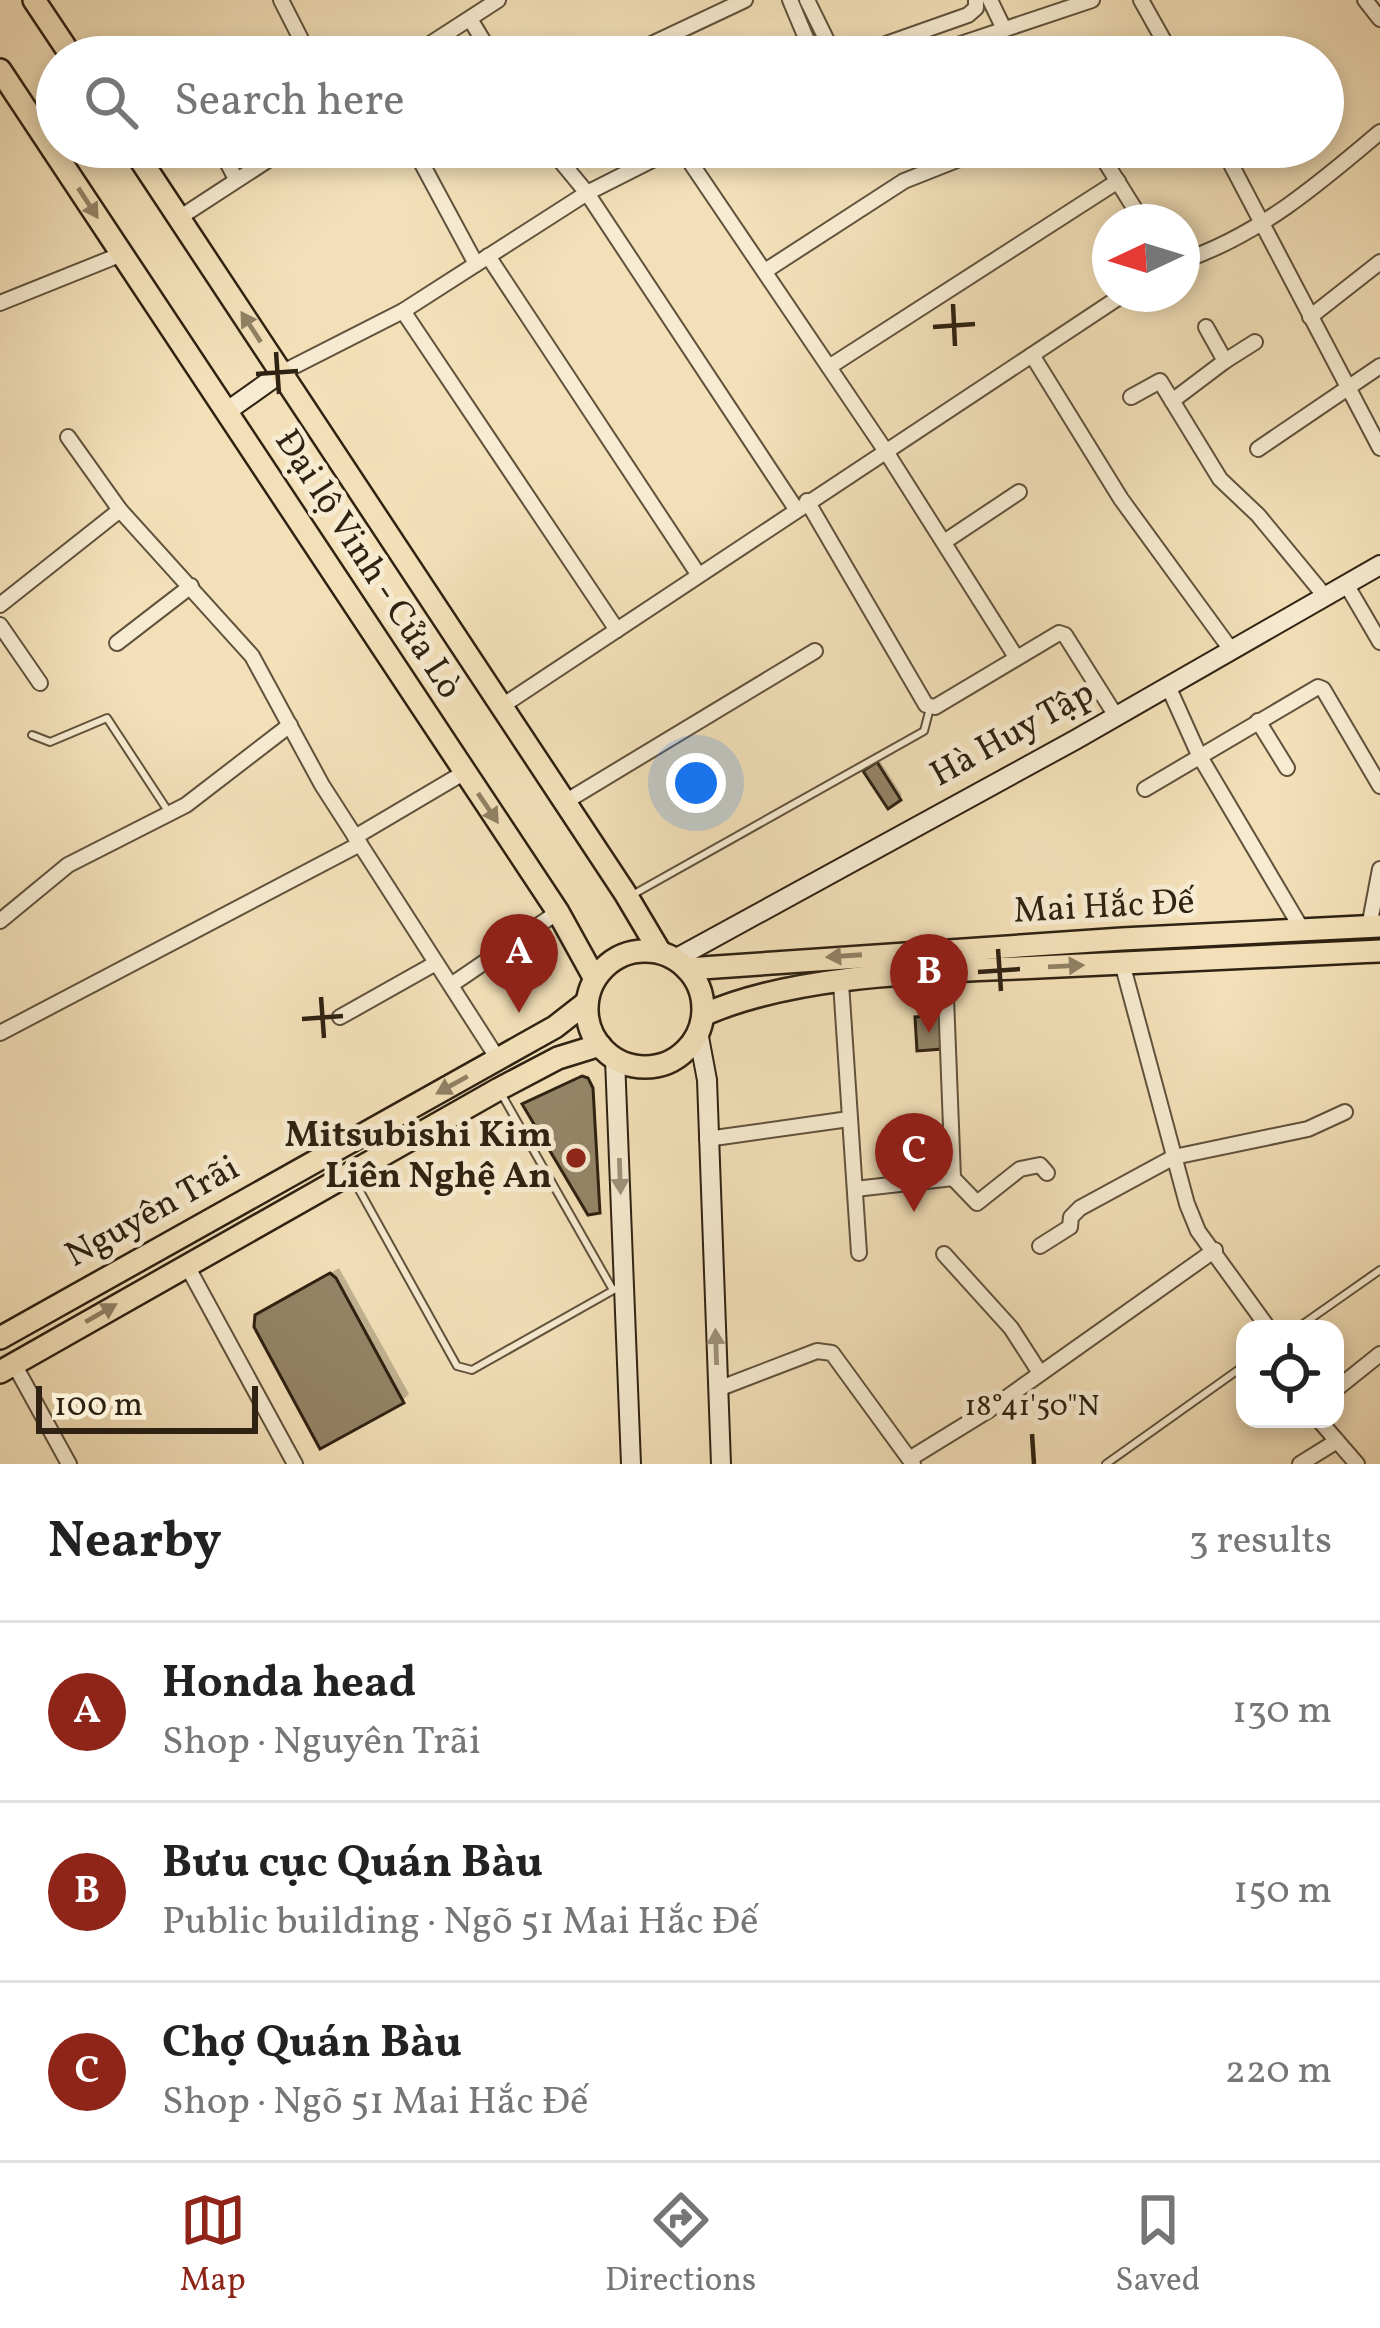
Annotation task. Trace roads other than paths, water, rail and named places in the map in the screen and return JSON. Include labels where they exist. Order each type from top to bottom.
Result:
[{"type":"main road","points":[[34,0],[58,36]]},
{"type":"main road","name":"Đại lộ Vinh - Cửa Lò","points":[[0,70],[36,124]]},
{"type":"main road","name":"Đại lộ Vinh - Cửa Lò","points":[[65,168],[558,912],[596,980]]},
{"type":"main road","name":"Đại lộ Vinh - Cửa Lò","points":[[145,168],[628,898],[674,960]]},
{"type":"main road","name":"Mai Hắc Đế","points":[[674,960],[1374,927]]},
{"type":"main road","name":"Mai Hắc Đế","points":[[700,1023],[743,998],[945,972],[1380,951]]},
{"type":"main road","points":[[627,953],[674,960],[697,983],[700,1023],[690,1046],[663,1065],[630,1066],[608,1052],[588,1019],[587,1003],[596,980],[612,961],[627,953]]},
{"type":"main road","name":"Nguyên Trãi","points":[[0,1338],[555,1028],[587,1003]]},
{"type":"main road","points":[[7,1368],[499,1089],[558,1058],[608,1052]]},
{"type":"main road","points":[[172,1240],[187,1264]]},
{"type":"street","points":[[281,0],[299,36]]},
{"type":"street","points":[[443,36],[498,0]]},
{"type":"street","points":[[669,36],[746,0]]},
{"type":"street","points":[[790,0],[805,36]]},
{"type":"street","points":[[807,0],[825,36]]},
{"type":"street","points":[[908,36],[968,15],[976,8],[976,0]]},
{"type":"street","points":[[990,0],[1004,29]]},
{"type":"street","points":[[984,36],[1092,0]]},
{"type":"street","points":[[1141,0],[1161,36]]},
{"type":"street","points":[[1365,0],[1380,19]]},
{"type":"street","points":[[470,19],[481,36]]},
{"type":"street","points":[[1344,160],[1380,132]]},
{"type":"street","points":[[230,168],[236,179]]},
{"type":"street","points":[[179,218],[254,168]]},
{"type":"street","points":[[426,168],[482,260],[698,574]]},
{"type":"street","points":[[566,168],[802,505],[930,708],[1054,634],[1065,635],[1116,716]]},
{"type":"street","points":[[226,412],[281,373],[403,311],[587,193],[637,168]]},
{"type":"street","points":[[693,168],[885,450],[1016,657]]},
{"type":"street","points":[[765,272],[881,193],[932,168]]},
{"type":"street","points":[[1110,168],[1132,204]]},
{"type":"street","points":[[1233,168],[1380,448]]},
{"type":"street","points":[[1200,254],[1263,224],[1334,168]]},
{"type":"street","points":[[829,367],[1118,181]]},
{"type":"street","points":[[0,303],[122,254]]},
{"type":"street","points":[[1310,317],[1380,262]]},
{"type":"street","points":[[403,311],[616,630]]},
{"type":"street","points":[[502,706],[1097,312]]},
{"type":"street","points":[[1206,327],[1225,362]]},
{"type":"street","points":[[1172,400],[1255,342]]},
{"type":"street","points":[[1032,355],[1121,499],[1232,651]]},
{"type":"street","points":[[1258,449],[1380,366]]},
{"type":"street","points":[[1131,398],[1160,381],[1220,479],[1258,515],[1324,595]]},
{"type":"street","points":[[68,437],[120,510],[252,656],[358,841],[498,1059]]},
{"type":"street","points":[[944,542],[1019,493]]},
{"type":"street","points":[[0,605],[120,510]]},
{"type":"street","name":"Hà Huy Tập","points":[[674,960],[1380,565]]},
{"type":"street","points":[[1346,584],[1380,642]]},
{"type":"street","points":[[117,643],[190,586]]},
{"type":"street","points":[[0,625],[40,683]]},
{"type":"street","points":[[566,802],[815,651]]},
{"type":"street","points":[[1168,686],[1199,755],[1303,931]]},
{"type":"street","points":[[1144,790],[1320,687],[1380,786]]},
{"type":"street","points":[[1258,721],[1287,768]]},
{"type":"street","points":[[0,922],[68,866],[170,814],[290,725]]},
{"type":"street","points":[[0,1033],[358,841],[465,772]]},
{"type":"street","points":[[1374,927],[1380,869]]},
{"type":"street","points":[[451,985],[558,912]]},
{"type":"street","points":[[340,1017],[436,963]]},
{"type":"street","points":[[1122,963],[1198,1231],[1263,1320]]},
{"type":"street","points":[[945,972],[953,1178],[977,1203],[1020,1169],[1040,1165],[1047,1173]]},
{"type":"street","points":[[842,983],[859,1253]]},
{"type":"street","points":[[700,1023],[707,1080],[721,1464]]},
{"type":"street","points":[[608,1052],[631,1464]]},
{"type":"street","points":[[1040,1246],[1070,1227],[1073,1214],[1095,1197],[1174,1157],[1308,1129],[1346,1112]]},
{"type":"street","points":[[707,1139],[849,1119]]},
{"type":"street","points":[[855,1189],[953,1178]]},
{"type":"street","points":[[718,1389],[824,1350],[832,1353],[912,1461],[1215,1250]]},
{"type":"street","points":[[944,1254],[1011,1328],[1040,1373]]},
{"type":"street","points":[[187,1264],[295,1464]]},
{"type":"street","points":[[1344,1383],[1380,1354]]},
{"type":"street","points":[[7,1368],[69,1464]]},
{"type":"street","points":[[1325,1428],[1358,1464]]},
{"type":"street","points":[[1300,1464],[1336,1441]]},
{"type":"lane","points":[[628,898],[924,730],[930,708]]},
{"type":"lane","points":[[32,736],[50,742],[107,718],[170,814]]},
{"type":"lane","points":[[350,1173],[457,1366],[472,1370],[619,1287],[499,1089]]},
{"type":"lane","points":[[1309,1320],[1380,1270]]},
{"type":"lane","points":[[1106,1464],[1236,1371]]},
{"type":"place","name":"Honda head","points":[[519,1013]]},
{"type":"place","name":"Bưu cục Quán Bàu","points":[[929,1033]]},
{"type":"place","name":"Mitsubishi Kim Liên Nghệ An","points":[[576,1158]]},
{"type":"place","name":"Chợ Quán Bàu","points":[[914,1212]]}]
